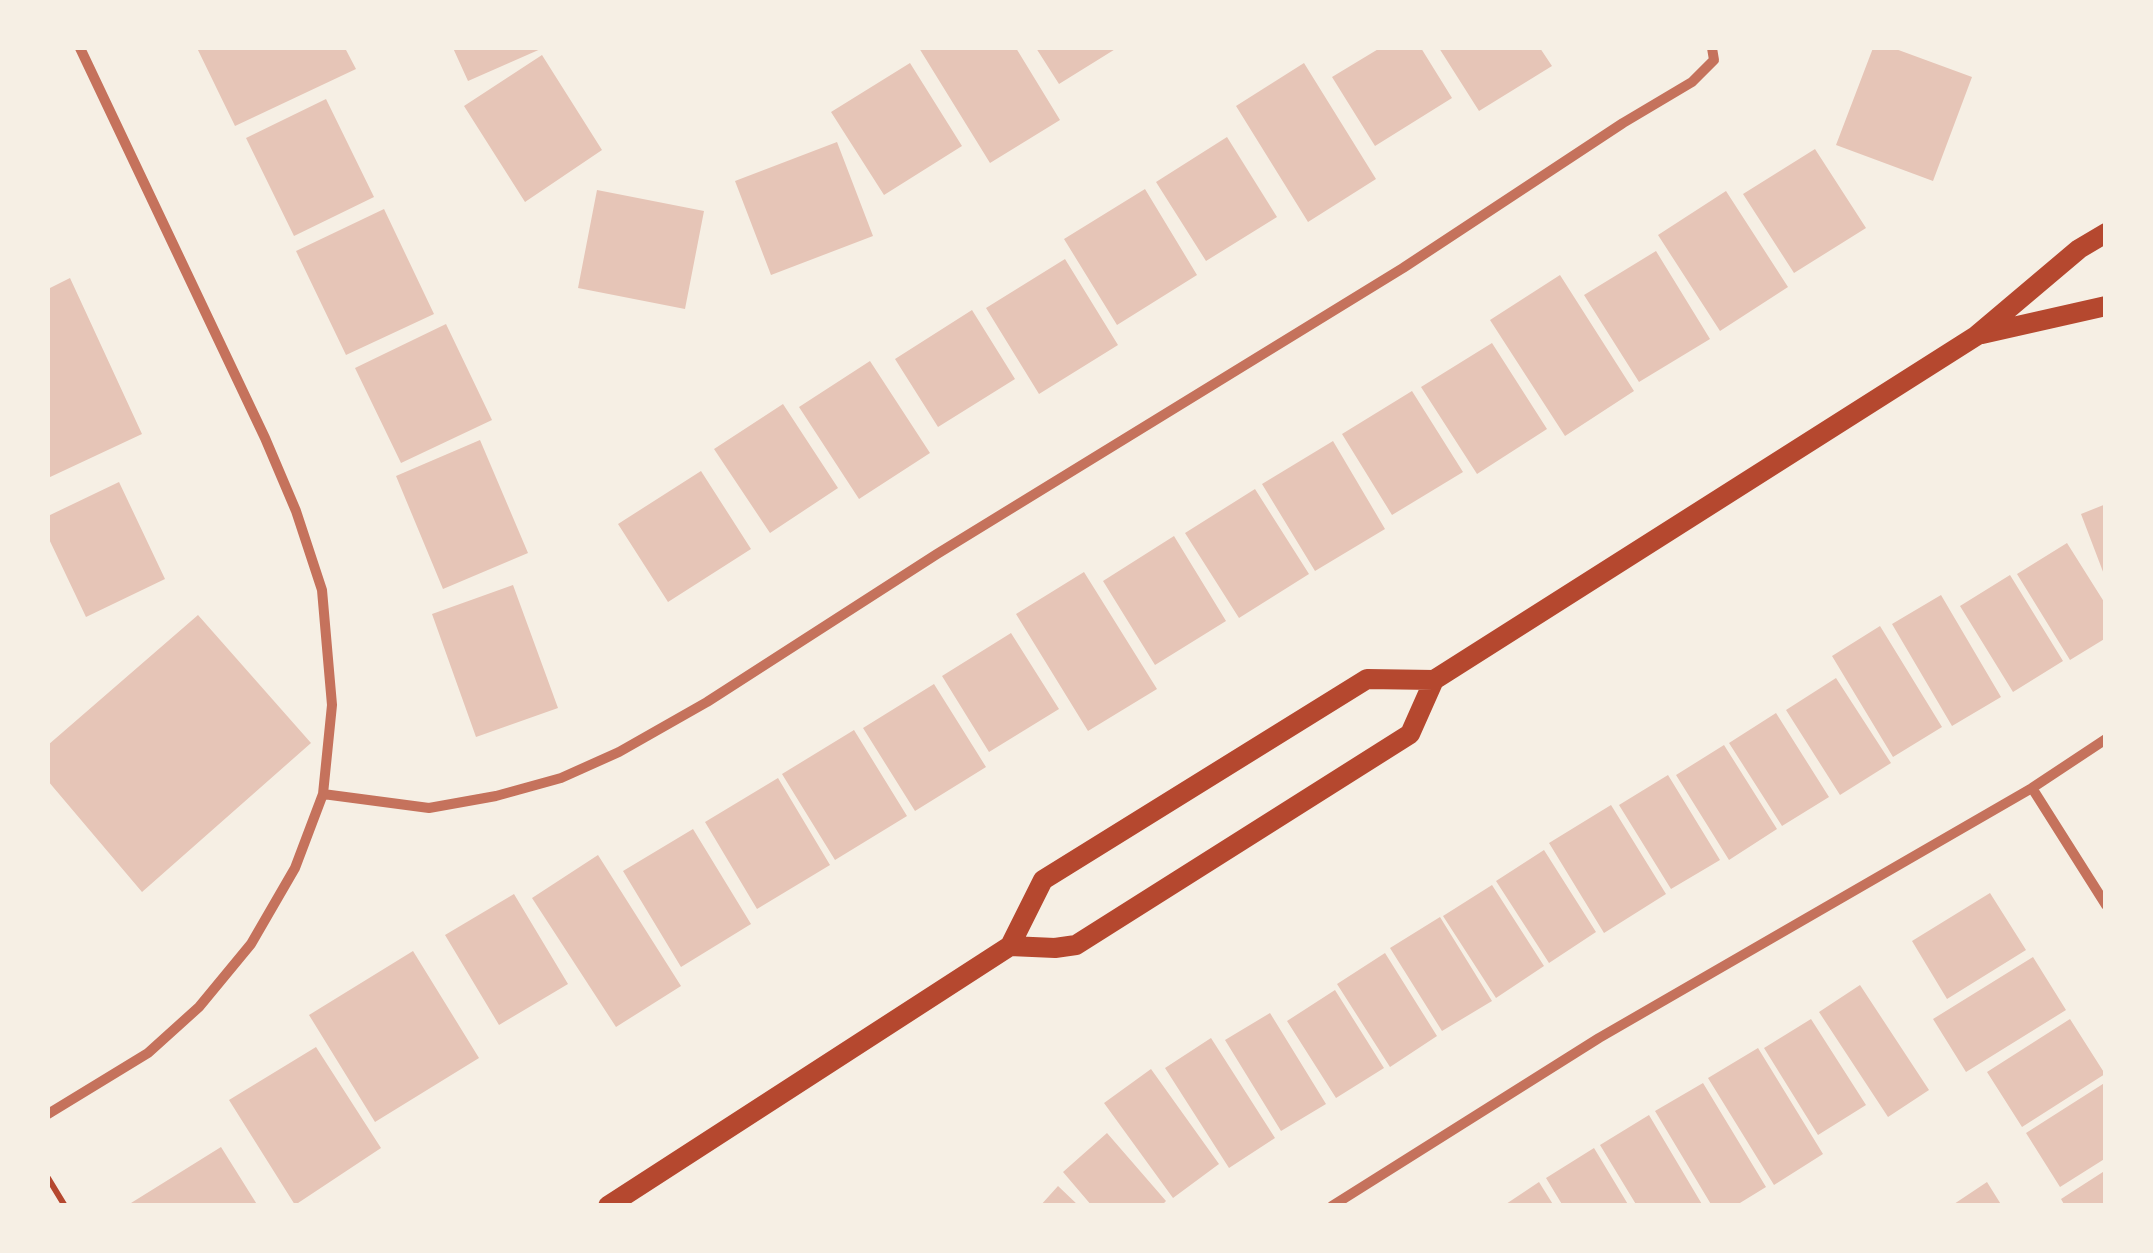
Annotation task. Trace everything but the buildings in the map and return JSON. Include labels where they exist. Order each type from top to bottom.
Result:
[{"type":"main road","points":[[608,1206],[1010,946],[1043,880],[1367,679],[1434,680],[1976,336],[2079,249],[2106,233]]},
{"type":"main road","points":[[1976,336],[2106,306]]},
{"type":"main road","points":[[1010,946],[1055,948],[1076,944],[1410,734],[1434,680]]},
{"type":"street","points":[[48,1114],[148,1053],[200,1008],[251,944],[295,868],[323,794],[332,705],[322,590],[296,511],[80,48]]},
{"type":"street","points":[[323,794],[429,808],[496,796],[561,778],[618,752],[707,702],[936,554],[1403,268],[1622,122],[1692,82],[1714,60],[1712,48]]},
{"type":"street","points":[[1332,1206],[1599,1038],[2032,788],[2106,739]]},
{"type":"street","points":[[2032,788],[2106,905]]},
{"type":"path","points":[[48,1178],[65,1206]]}]
